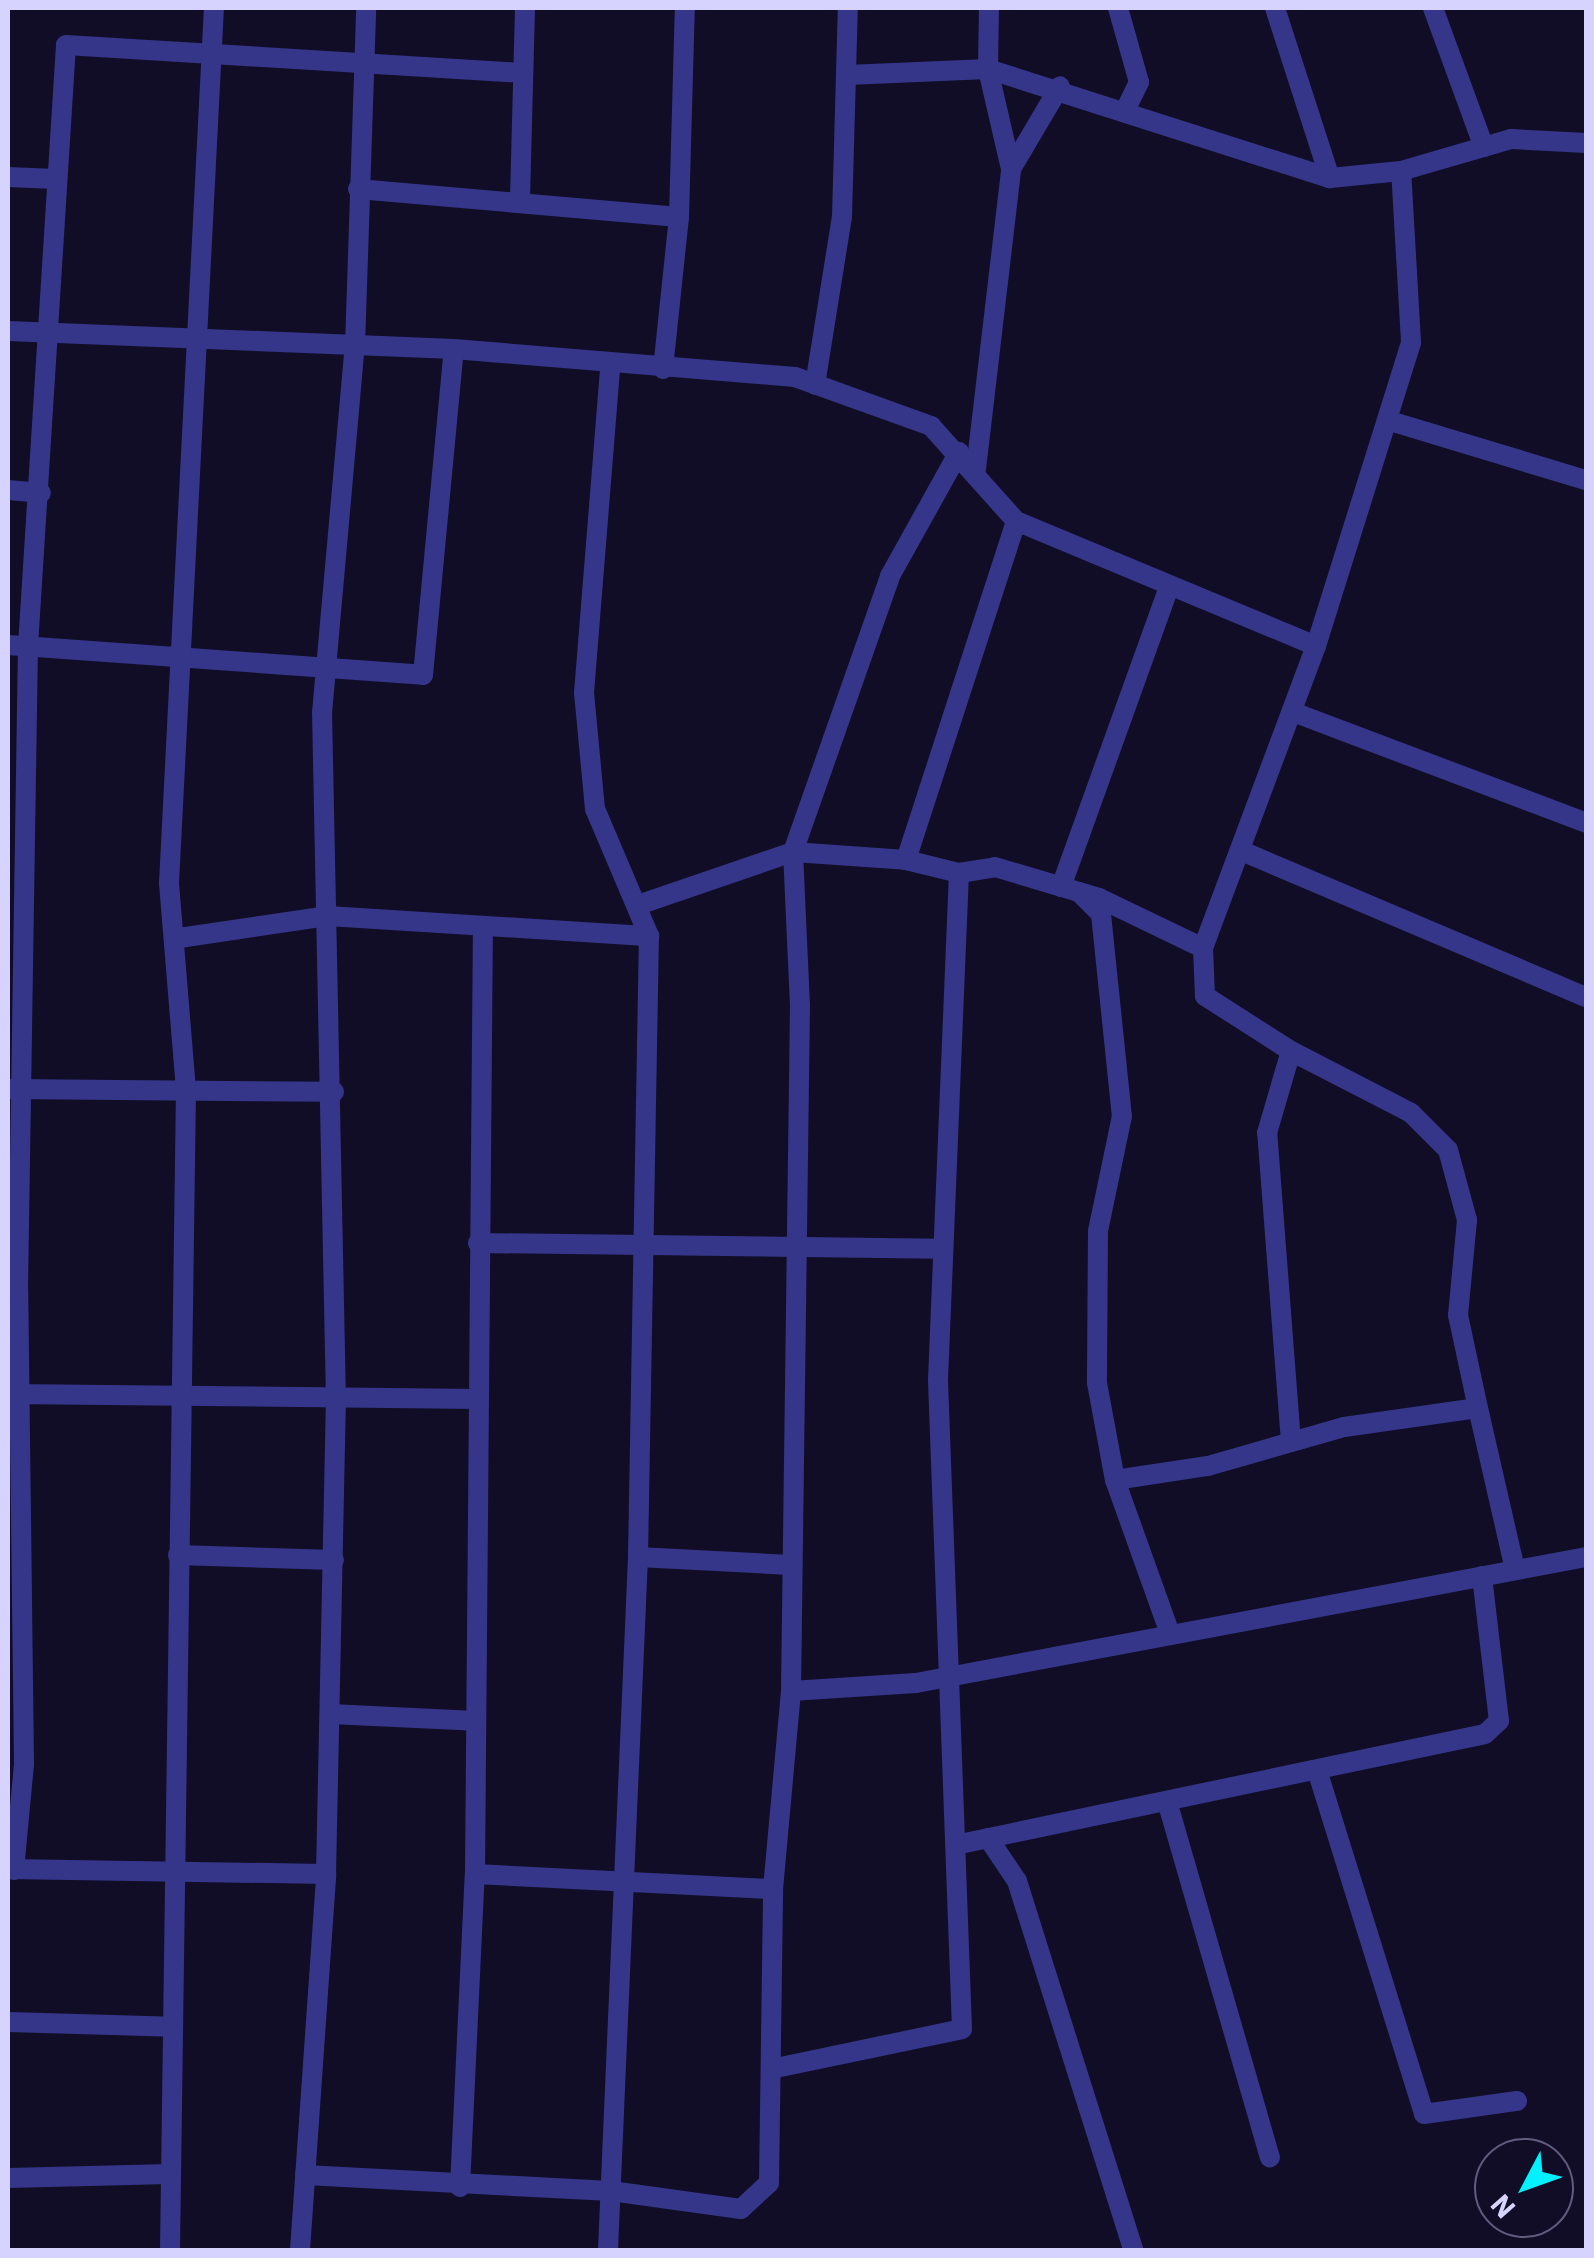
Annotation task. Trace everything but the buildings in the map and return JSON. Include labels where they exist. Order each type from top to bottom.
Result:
[{"type":"street","points":[[170,2250],[186,1090],[180,938],[169,882],[177,662],[200,338],[214,8]]},
{"type":"street","points":[[300,2250],[326,1874],[334,1560],[334,1092],[328,916],[319,883],[330,664],[355,346],[366,8]]},
{"type":"street","points":[[520,199],[520,73],[526,8]]},
{"type":"street","points":[[663,369],[679,217],[685,8]]},
{"type":"street","points":[[816,385],[842,217],[848,8]]},
{"type":"street","points":[[976,469],[1011,169],[988,69],[989,8]]},
{"type":"street","points":[[1118,8],[1139,82],[1124,111]]},
{"type":"street","points":[[1275,8],[1330,178]]},
{"type":"street","points":[[1433,8],[1484,146]]},
{"type":"street","points":[[326,1874],[11,1870],[24,1764],[12,1394],[18,646],[41,494],[55,179],[66,45],[210,60],[363,63],[520,73]]},
{"type":"street","points":[[847,75],[988,69],[1060,86],[1124,111],[1330,178],[1401,171],[1512,138],[1586,143]]},
{"type":"street","points":[[1011,169],[1060,86]]},
{"type":"street","points":[[1401,171],[1414,285],[1390,421],[1244,852],[1203,948],[1205,996],[1291,1051],[1411,1112],[1448,1150],[1466,1220],[1458,1315],[1515,1569]]},
{"type":"street","points":[[8,176],[55,179]]},
{"type":"street","points":[[358,189],[520,199],[679,217]]},
{"type":"street","points":[[8,331],[454,349],[610,368],[663,369],[816,385],[932,426],[976,469],[1016,521],[1168,589],[1316,646]]},
{"type":"street","points":[[18,646],[177,662],[330,664],[423,675],[454,349]]},
{"type":"street","points":[[608,2250],[638,1557],[649,936],[596,809],[584,694],[610,368]]},
{"type":"street","points":[[1390,421],[1586,480]]},
{"type":"street","points":[[306,2175],[460,2187],[611,2191],[741,2209],[760,2198],[770,2183],[773,1889],[791,1692],[796,1245],[793,852],[890,576],[959,452]]},
{"type":"street","points":[[8,490],[41,494]]},
{"type":"street","points":[[906,860],[1016,521]]},
{"type":"street","points":[[1070,889],[1168,589]]},
{"type":"street","points":[[1293,712],[1586,823]]},
{"type":"street","points":[[638,905],[793,852],[906,860],[958,873],[996,867],[1070,889],[1203,948]]},
{"type":"street","points":[[1244,852],[1586,998]]},
{"type":"street","points":[[770,2069],[962,2029],[952,1869],[960,1844],[946,1678],[939,1249],[958,873]]},
{"type":"street","points":[[1070,889],[1100,914],[1122,1116],[1098,1231],[1097,1383],[1116,1480],[1170,1634]]},
{"type":"street","points":[[180,938],[328,916],[649,936]]},
{"type":"street","points":[[460,2187],[475,1874],[482,926]]},
{"type":"street","points":[[1291,1051],[1267,1133],[1291,1442]]},
{"type":"street","points":[[16,1088],[334,1092]]},
{"type":"street","points":[[478,1243],[642,1250],[796,1245],[939,1249]]},
{"type":"street","points":[[12,1394],[179,1392],[336,1402],[478,1399]]},
{"type":"street","points":[[1116,1480],[1291,1442],[1478,1408]]},
{"type":"street","points":[[178,1555],[334,1560]]},
{"type":"street","points":[[638,1557],[790,1564]]},
{"type":"street","points":[[791,1692],[946,1678],[1586,1557]]},
{"type":"street","points":[[960,1844],[1485,1734],[1499,1720],[1482,1576]]},
{"type":"street","points":[[330,1714],[476,1721]]},
{"type":"street","points":[[1317,1770],[1424,2114],[1517,2100]]},
{"type":"street","points":[[1167,1801],[1270,2156]]},
{"type":"street","points":[[988,1838],[1017,1881],[1133,2250]]},
{"type":"street","points":[[475,1874],[773,1889]]},
{"type":"street","points":[[8,2022],[172,2027]]},
{"type":"street","points":[[8,2178],[170,2174]]}]
